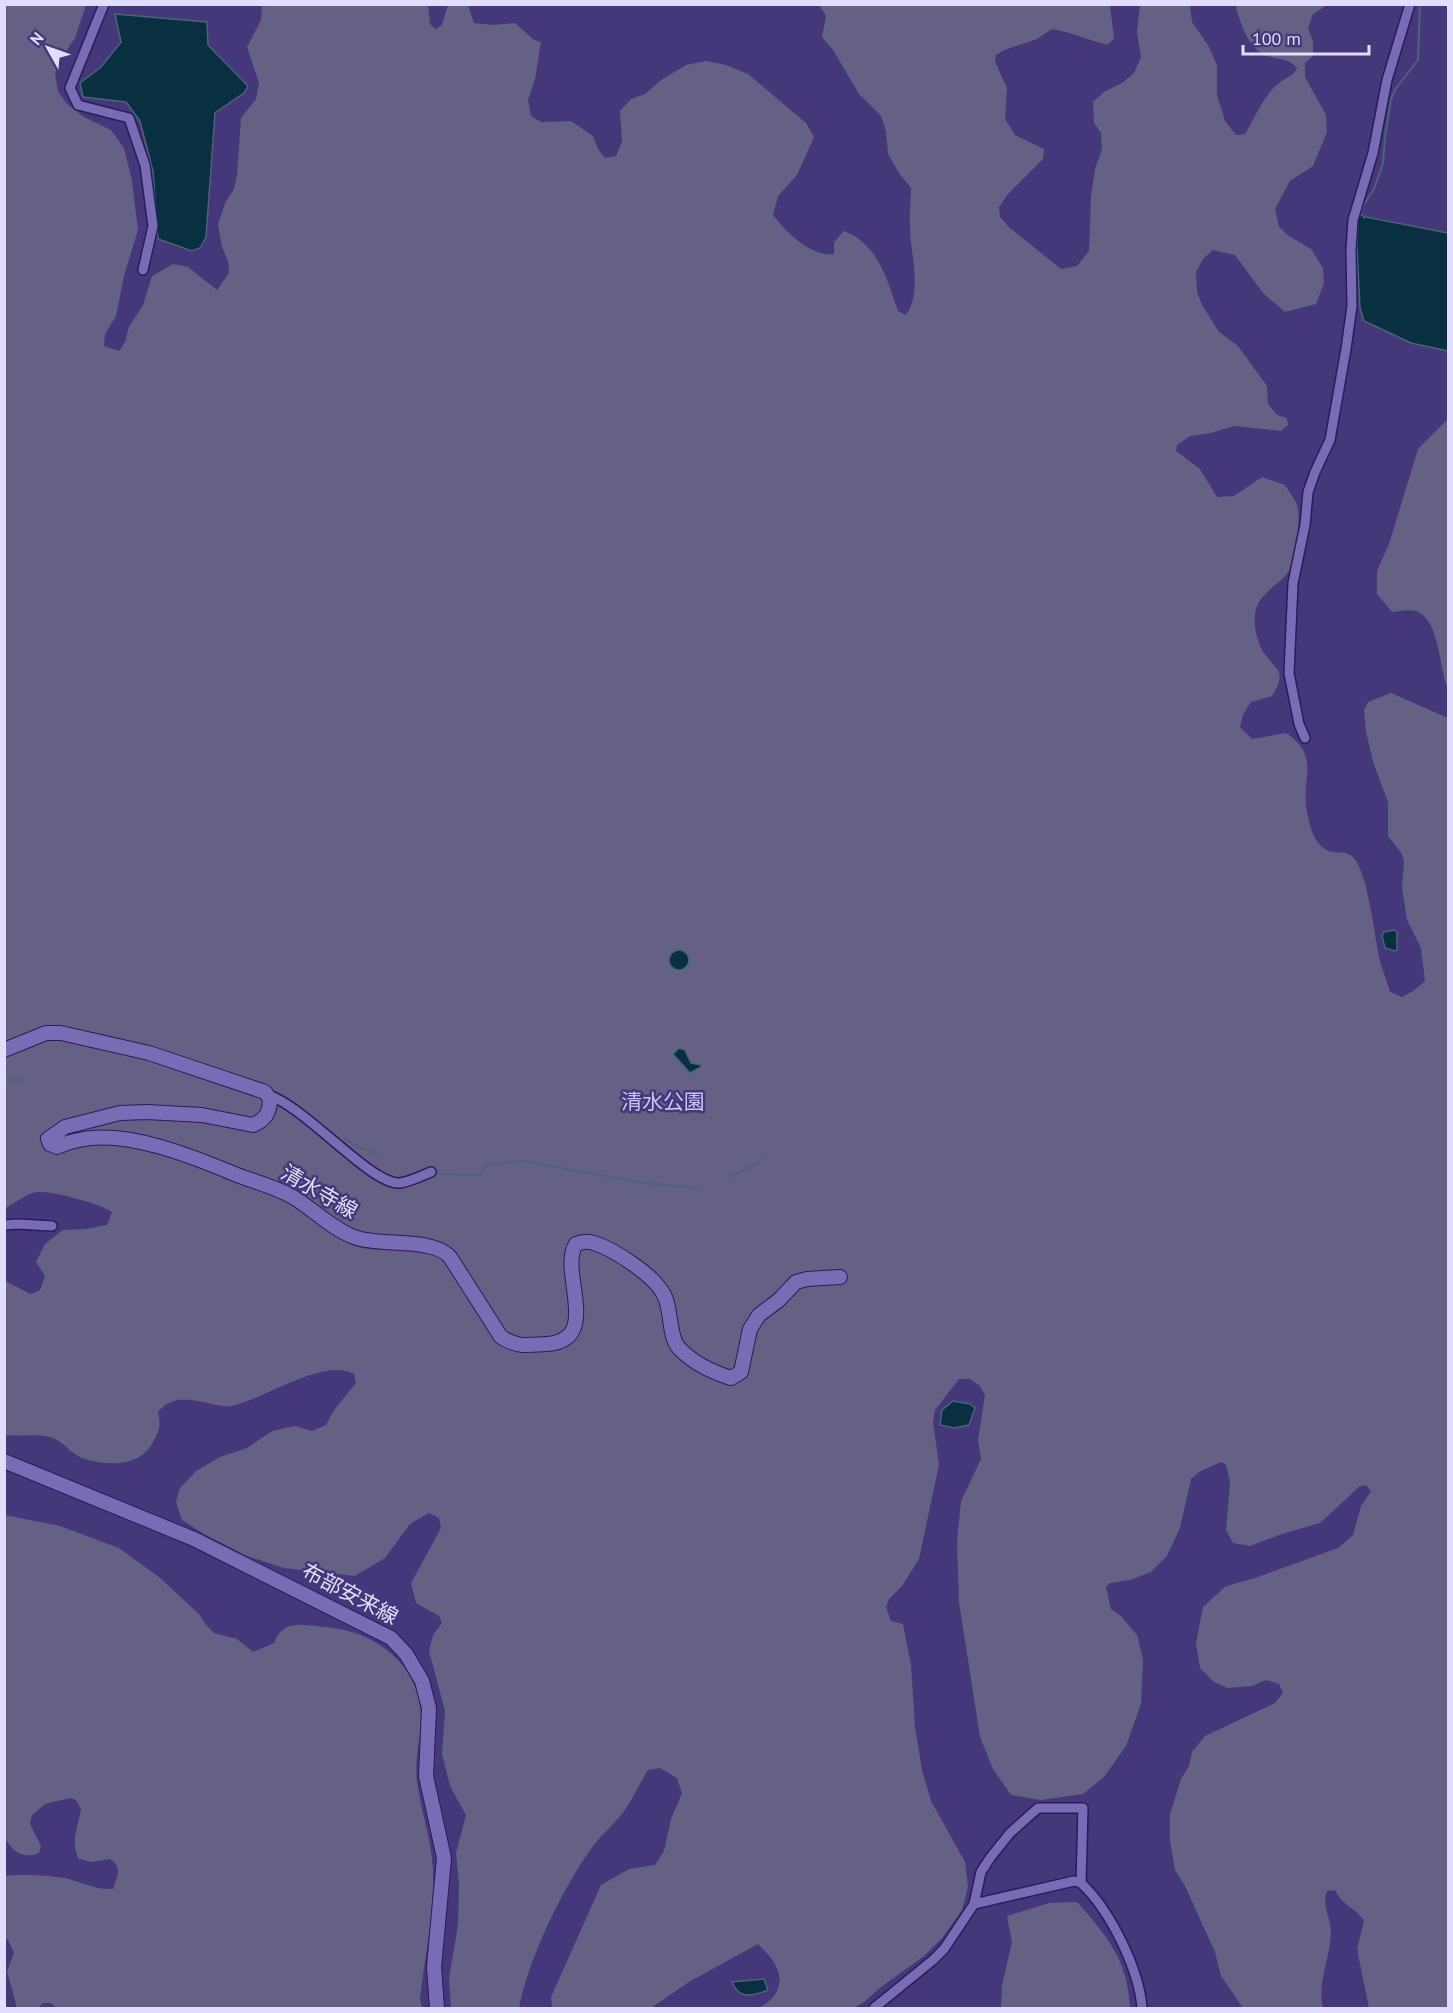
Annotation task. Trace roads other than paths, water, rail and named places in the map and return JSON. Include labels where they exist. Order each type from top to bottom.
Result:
[{"type":"main road","points":[[4,1050],[46,1033],[61,1033],[149,1053],[255,1088],[268,1095]]},
{"type":"main road","name":"清水寺線","points":[[268,1095],[269,1112],[265,1118],[253,1125],[202,1115],[120,1113],[65,1128],[48,1139],[57,1147],[80,1139],[104,1137],[175,1150],[292,1196],[352,1236],[373,1243],[442,1249],[450,1257],[501,1337],[514,1344],[556,1343],[563,1340],[574,1328],[577,1315],[571,1255],[576,1244],[580,1242],[592,1242],[639,1268],[663,1292],[668,1304],[674,1341],[678,1347],[714,1372],[730,1378],[741,1372],[750,1329],[759,1315],[802,1279],[840,1277]]},
{"type":"main road","name":"布部安来線","points":[[4,1461],[194,1539],[391,1638],[406,1653],[422,1681],[429,1708],[426,1776],[444,1858],[434,1967],[438,2008]]},
{"type":"street","points":[[104,4],[70,88],[78,105],[129,118],[145,165],[153,226],[143,270]]},
{"type":"street","points":[[1305,738],[1299,724],[1289,673],[1293,583],[1305,525],[1308,492],[1330,440],[1346,349],[1352,306],[1353,220],[1373,153],[1387,80],[1410,4]]},
{"type":"street","points":[[268,1095],[281,1099],[296,1109],[366,1168],[389,1182],[400,1184],[430,1172]]},
{"type":"street","points":[[4,1225],[52,1226]]},
{"type":"street","points":[[874,2008],[933,1960],[944,1948],[974,1904],[981,1872],[990,1858],[1010,1833],[1038,1808],[1042,1806],[1083,1809],[1081,1883]]},
{"type":"street","points":[[974,1904],[1074,1881],[1081,1883],[1108,1918],[1129,1955],[1141,1992],[1142,2008]]},
{"type":"water","points":[[115,14],[207,22],[208,45],[248,86],[244,93],[215,113],[206,237],[200,248],[192,251],[158,239],[153,171],[140,121],[126,102],[83,97],[80,83],[101,67],[121,42]]},
{"type":"water","points":[[1363,215],[1364,218],[1448,233],[1448,351],[1411,343],[1364,321],[1360,308],[1357,247],[1358,216]]},
{"type":"water","points":[[1394,930],[1397,932],[1397,950],[1395,951],[1385,948],[1382,936],[1384,932]]},
{"type":"water","points":[[679,950],[686,953],[689,960],[686,967],[679,970],[672,967],[669,960],[672,953]]},
{"type":"water","points":[[679,1048],[685,1050],[691,1063],[701,1065],[701,1067],[690,1073],[673,1054]]},
{"type":"water","points":[[953,1401],[970,1404],[975,1408],[969,1425],[954,1428],[940,1425],[942,1410]]},
{"type":"water","points":[[764,1979],[768,1990],[752,1995],[738,1992],[732,1982]]},
{"type":"waterway","points":[[1360,216],[1363,206],[1374,189],[1383,163],[1391,99],[1396,88],[1418,60],[1420,4]]},
{"type":"waterway","points":[[4,1080],[23,1080]]},
{"type":"waterway","points":[[344,1138],[378,1155]]},
{"type":"waterway","points":[[730,1177],[763,1159]]},
{"type":"waterway","points":[[434,1174],[480,1175],[488,1165],[524,1161],[643,1183],[699,1188]]},
{"type":"waterway","points":[[425,1165],[431,1169]]},
{"type":"park label","name":"清水公園","points":[[663,1102]]}]
